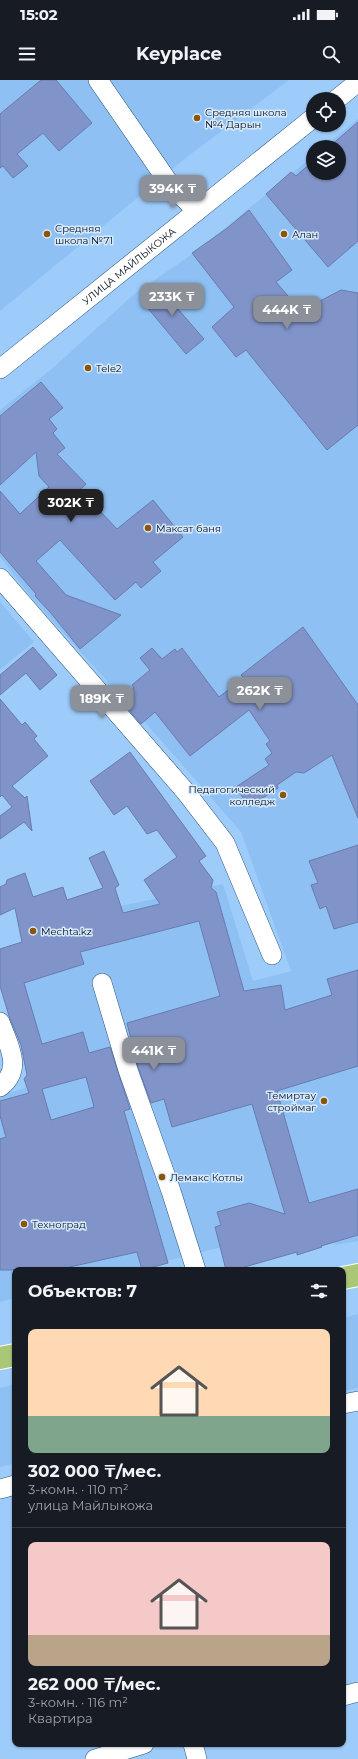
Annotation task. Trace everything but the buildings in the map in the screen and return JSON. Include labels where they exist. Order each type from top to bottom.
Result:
[{"type":"main road","points":[[346,1277],[358,1275]]},
{"type":"main road","points":[[0,1358],[12,1356]]},
{"type":"street","points":[[98,80],[171,186],[197,211]]},
{"type":"street","points":[[346,92],[358,82]]},
{"type":"street","name":"УЛИЦА МАЙЛЫКОЖА","points":[[0,369],[306,124]]},
{"type":"street","points":[[0,578],[185,791],[225,843],[272,955]]},
{"type":"street","points":[[102,983],[128,1070],[171,1191],[195,1267]]},
{"type":"street","points":[[0,1022],[14,1060],[8,1081],[0,1087]]},
{"type":"street","points":[[346,1403],[358,1401]]},
{"type":"street","points":[[0,1488],[12,1485]]},
{"type":"street","points":[[346,1695],[358,1692]]},
{"type":"street","points":[[95,1759],[134,1747]]},
{"type":"street","points":[[194,1747],[197,1759]]},
{"type":"shaded area","name":"Средняя школа №71","points":[[0,80],[289,80],[187,157],[0,311]]},
{"type":"shaded area","points":[[358,119],[358,1241],[335,1245],[327,1220],[144,1267],[12,1267],[12,1299],[0,1302],[0,1096],[25,1088],[34,1072],[3,958],[80,915],[223,884],[253,981],[291,971],[241,832],[158,737],[35,602],[0,557],[0,410],[54,367],[133,295],[198,250],[306,162],[306,180],[346,180],[346,140],[332,140],[342,132],[346,132],[346,129]]},
{"type":"shaded area","points":[[0,602],[34,642],[0,670]]},
{"type":"shaded area","points":[[358,1314],[358,1388],[346,1390],[346,1317]]},
{"type":"shaded area","points":[[12,1385],[12,1464],[0,1467],[0,1388]]},
{"type":"place","name":"Средняя школа №4 Дарын","points":[[197,118]]},
{"type":"place","name":"Средняя школа №71","points":[[47,234]]},
{"type":"place","name":"Алан","points":[[284,234]]},
{"type":"place","name":"Tele2","points":[[88,368]]},
{"type":"place","name":"Максат баня","points":[[148,528]]},
{"type":"place","name":"Педагогический колледж","points":[[283,795]]},
{"type":"place","name":"Mechta.kz","points":[[33,931]]},
{"type":"place","name":"Темиртау строймаг","points":[[324,1101]]},
{"type":"place","name":"Лемакс Котлы","points":[[162,1177]]},
{"type":"place","name":"Техноград","points":[[24,1224]]}]
